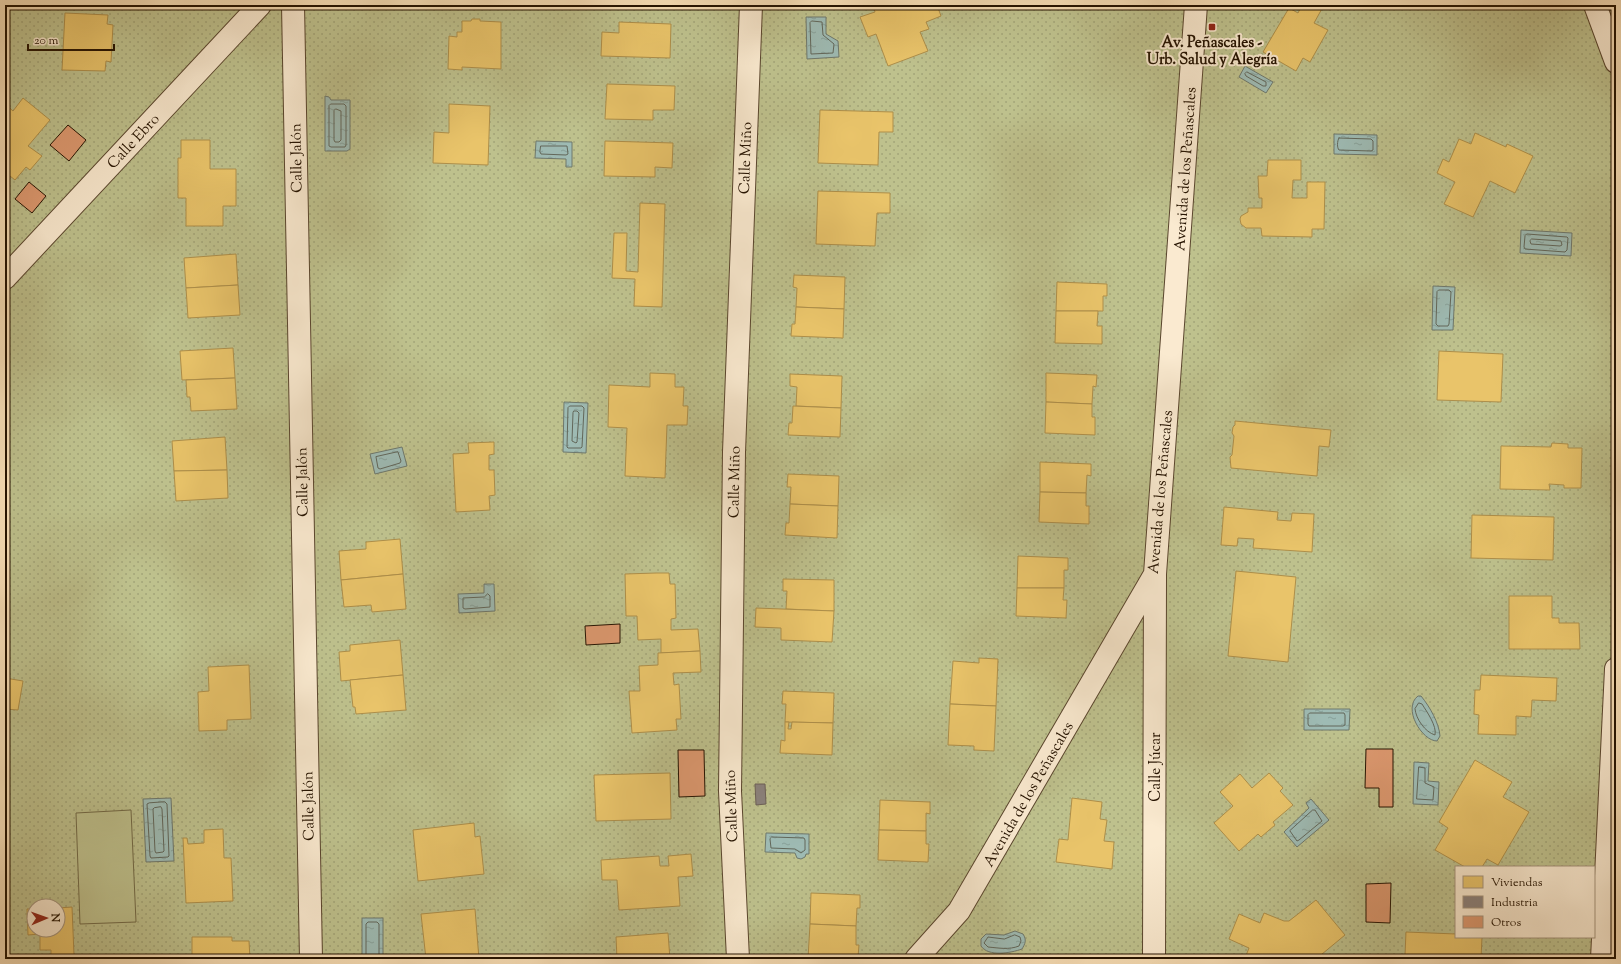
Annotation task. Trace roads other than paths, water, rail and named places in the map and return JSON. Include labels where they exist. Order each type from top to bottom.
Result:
[{"type":"street","name":"Calle Ebro","points":[[5,278],[260,5]]},
{"type":"street","name":"Calle Jalón","points":[[293,5],[311,959]]},
{"type":"street","name":"Calle Miño","points":[[738,959],[730,791],[734,452],[751,5]]},
{"type":"street","name":"Avenida de los Peñascales","points":[[916,959],[960,911],[1155,574],[1196,5]]},
{"type":"street","points":[[1595,5],[1616,62]]},
{"type":"street","name":"Calle Júcar","points":[[1154,959],[1155,574]]},
{"type":"street","points":[[1602,959],[1616,669]]},
{"type":"water","points":[[806,17],[826,17],[826,34],[838,41],[839,57],[807,59]]},
{"type":"water","points":[[1245,66],[1273,82],[1266,93],[1239,77]]},
{"type":"water","points":[[325,96],[329,97],[331,100],[350,100],[350,149],[347,151],[325,151]]},
{"type":"water","points":[[1334,134],[1377,135],[1377,155],[1334,154]]},
{"type":"water","points":[[536,141],[572,142],[572,167],[566,167],[566,159],[535,158]]},
{"type":"water","points":[[1521,230],[1572,233],[1571,256],[1520,253]]},
{"type":"water","points":[[1433,286],[1455,287],[1453,330],[1432,330]]},
{"type":"water","points":[[564,402],[588,403],[586,453],[563,452]]},
{"type":"water","points":[[402,447],[407,466],[375,474],[370,454]]},
{"type":"water","points":[[484,584],[494,584],[495,611],[459,613],[458,594],[484,593]]},
{"type":"water","points":[[1418,696],[1421,696],[1424,700],[1436,721],[1440,736],[1437,741],[1431,740],[1425,736],[1420,730],[1413,716],[1412,708],[1414,701]]},
{"type":"water","points":[[1304,709],[1350,709],[1349,730],[1304,730]]},
{"type":"water","points":[[1414,762],[1429,763],[1428,781],[1439,782],[1438,805],[1413,804]]},
{"type":"water","points":[[171,798],[174,861],[146,862],[143,799]]},
{"type":"water","points":[[1311,799],[1329,820],[1297,847],[1284,832],[1309,808],[1306,803]]},
{"type":"water","points":[[766,833],[809,834],[809,854],[806,854],[805,857],[801,859],[797,858],[795,853],[765,852]]},
{"type":"water","points":[[362,918],[383,918],[383,959],[362,959]]},
{"type":"water","points":[[1015,931],[1023,934],[1025,938],[1022,949],[1006,953],[994,953],[989,952],[981,946],[981,939],[986,934],[1004,935]]},
{"type":"place","name":"Av. Peñascales - Urb. Salud y Alegría","points":[[1212,27]]}]
